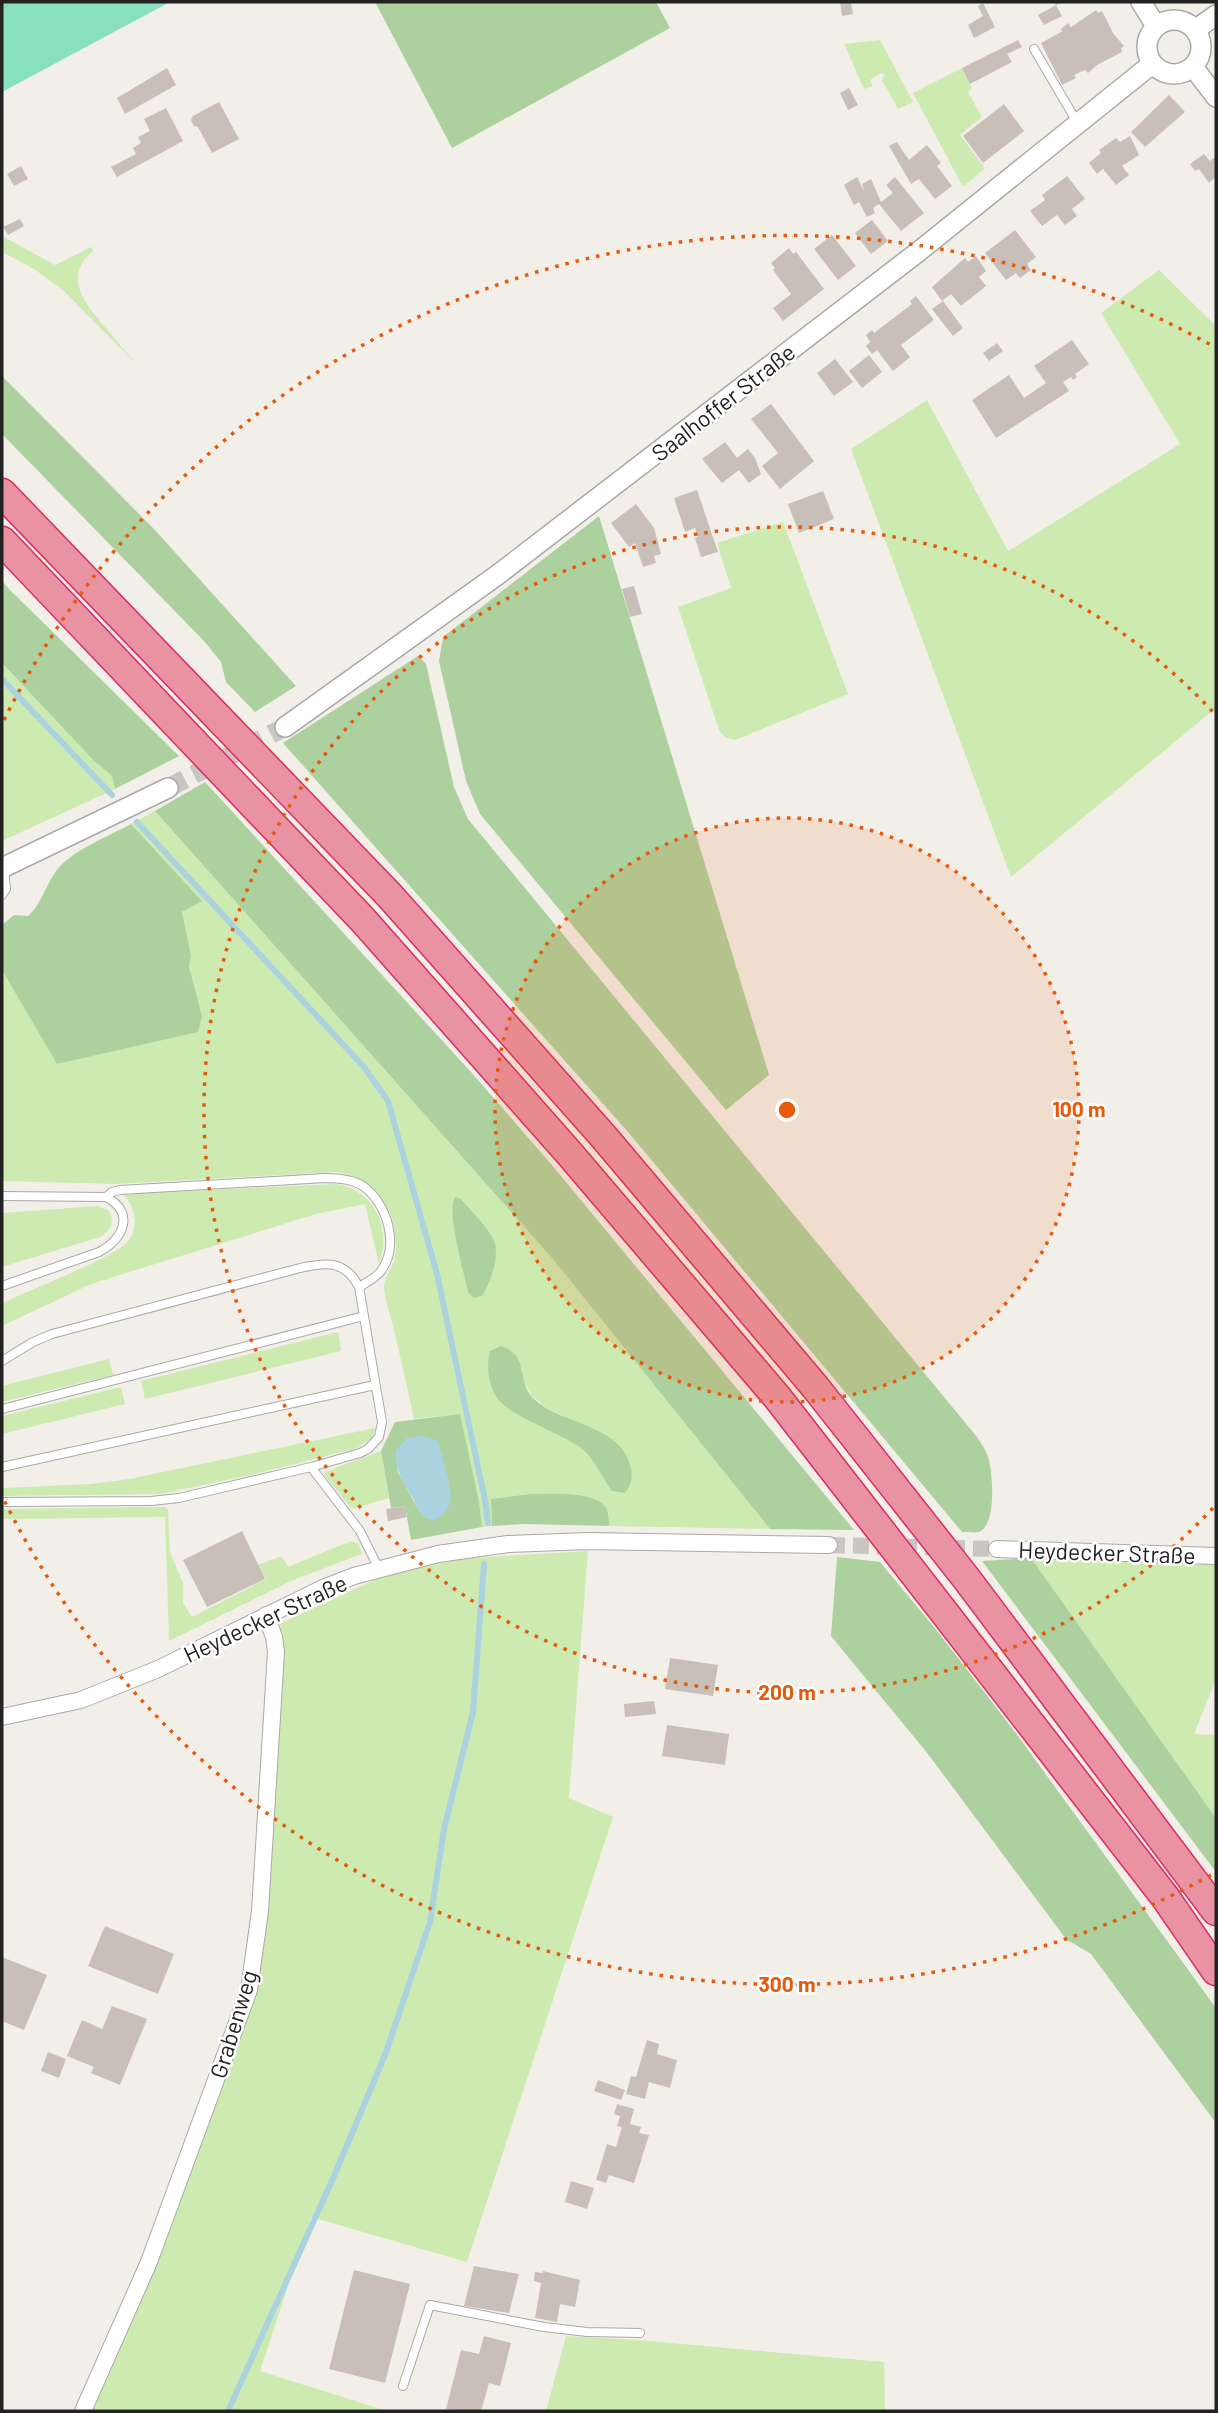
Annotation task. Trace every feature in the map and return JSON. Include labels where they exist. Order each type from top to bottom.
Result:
[{"type":"highway","points":[[2,493],[390,896],[603,1136],[832,1409],[966,1578],[1216,1911]]},
{"type":"highway","points":[[2,541],[363,920],[569,1153],[777,1397],[1148,1875],[1216,1971]]},
{"type":"street","points":[[1141,2],[1156,26]]},
{"type":"street","points":[[1195,30],[1216,15]]},
{"type":"street","points":[[1172,20],[1181,21],[1195,30],[1199,37],[1200,53],[1193,67],[1177,74],[1167,74],[1152,64],[1148,57],[1147,40],[1156,26],[1172,20]]},
{"type":"street","name":"Saalhoffer Straße","points":[[285,727],[496,576],[907,260],[1152,64]]},
{"type":"street","points":[[1193,67],[1216,97]]},
{"type":"street","points":[[3,867],[168,788]]},
{"type":"street","name":"Heydecker Straße","points":[[2,1717],[81,1700],[158,1669],[323,1588],[354,1576],[438,1554],[508,1544],[588,1541],[829,1545]]},
{"type":"street","name":"Heydecker Straße","points":[[997,1549],[1216,1556]]},
{"type":"street","name":"Grabenweg","points":[[83,2411],[149,2262],[249,1990],[260,1911],[272,1744],[276,1652],[266,1615]]},
{"type":"lane","points":[[1034,49],[1078,123]]},
{"type":"lane","points":[[2,895],[6,889],[3,867]]},
{"type":"lane","points":[[106,1197],[120,1189],[325,1178],[348,1180],[360,1185],[377,1199],[386,1219],[390,1241],[387,1261],[381,1271],[359,1287]]},
{"type":"lane","points":[[2,1196],[106,1197],[120,1208],[124,1224],[111,1246],[2,1286]]},
{"type":"lane","points":[[2,1361],[52,1334],[316,1264],[330,1264],[342,1267],[353,1275],[359,1287],[382,1422],[374,1443],[360,1452],[312,1467],[165,1500],[2,1503]]},
{"type":"lane","points":[[2,1409],[364,1317]]},
{"type":"lane","points":[[2,1467],[375,1385]]},
{"type":"lane","points":[[312,1467],[360,1531],[379,1569]]},
{"type":"lane","points":[[403,2386],[430,2305],[565,2330],[640,2333]]},
{"type":"green space","points":[[2,2],[170,2],[2,92]]},
{"type":"green space","points":[[375,2],[656,2],[670,28],[452,148]]},
{"type":"green space","points":[[880,40],[913,102],[898,109],[882,80],[884,74],[881,73],[870,80],[873,86],[864,89],[844,44]]},
{"type":"green space","points":[[962,68],[972,89],[968,92],[982,117],[960,135],[985,168],[963,187],[913,93]]},
{"type":"green space","points":[[2,236],[55,265],[91,247],[94,250],[79,269],[80,289],[90,308],[137,365],[64,291],[34,269],[2,252]]},
{"type":"green space","points":[[1159,270],[1216,326],[1216,708],[1011,877],[851,449],[927,400],[1008,551],[1180,444],[1101,313]]},
{"type":"green space","points":[[2,376],[154,529],[296,686],[255,712],[226,682],[221,662],[204,641],[2,434]]},
{"type":"green space","points":[[599,516],[769,1075],[726,1110],[480,814],[466,781],[439,661],[443,637]]},
{"type":"green space","points":[[783,522],[848,694],[735,740],[725,737],[719,730],[678,607],[731,588],[717,543]]},
{"type":"green space","points":[[2,581],[179,756],[115,789],[112,776],[94,761],[2,663]]},
{"type":"green space","points":[[418,656],[426,664],[454,787],[468,819],[982,1444],[990,1464],[992,1498],[989,1519],[979,1532],[962,1532],[628,1132],[283,743]]},
{"type":"green space","points":[[2,663],[94,761],[112,776],[115,789],[2,841]]},
{"type":"green space","points":[[205,782],[471,1072],[551,1164],[854,1530],[770,1529],[552,1258],[155,811]]},
{"type":"green space","points":[[155,811],[552,1258],[770,1529],[609,1526],[609,1514],[530,1494],[491,1499],[492,1526],[482,1527],[460,1414],[414,1419],[384,1288],[395,1258],[394,1228],[384,1201],[375,1190],[351,1175],[336,1172],[115,1184],[2,1181],[2,970],[58,1064],[202,1016],[189,966],[191,955],[182,912],[202,901],[131,824]],"holes":[[[490,1351],[522,1368],[523,1380],[532,1396],[547,1408],[572,1420],[597,1468],[582,1448],[518,1412],[504,1401],[494,1387],[488,1371]]]},
{"type":"green space","points":[[131,824],[202,901],[182,912],[191,955],[189,966],[202,1016],[198,1032],[57,1064],[2,970],[2,925],[14,915],[28,916],[57,870],[71,856]]},
{"type":"green space","points":[[336,1184],[361,1194],[377,1213],[383,1238],[379,1264],[365,1204],[316,1214],[91,1284],[2,1326],[2,1303],[90,1264],[122,1247],[129,1240],[135,1222],[130,1204],[123,1194]]},
{"type":"green space","points":[[455,1197],[461,1199],[480,1220],[495,1243],[496,1256],[491,1278],[482,1296],[474,1298],[468,1292],[457,1243],[453,1215]]},
{"type":"green space","points":[[97,1206],[108,1210],[112,1218],[109,1229],[100,1237],[2,1267],[2,1213]]},
{"type":"green space","points":[[338,1332],[341,1351],[145,1399],[141,1381]]},
{"type":"green space","points":[[501,1346],[516,1355],[525,1384],[533,1398],[545,1407],[603,1433],[616,1442],[625,1453],[631,1468],[630,1484],[625,1493],[612,1491],[594,1462],[580,1447],[524,1418],[497,1398],[490,1381],[488,1362],[490,1351]]},
{"type":"green space","points":[[109,1359],[113,1375],[2,1402],[2,1386]]},
{"type":"green space","points":[[121,1387],[125,1404],[2,1434],[2,1416]]},
{"type":"green space","points":[[460,1414],[482,1527],[411,1540],[405,1506],[391,1508],[381,1451],[395,1422]],"holes":[[[438,1442],[451,1498],[419,1511],[398,1472],[396,1451]]]},
{"type":"green space","points":[[375,1428],[372,1438],[357,1448],[251,1475],[160,1494],[2,1496],[2,1488],[90,1484],[129,1479]]},
{"type":"green space","points":[[381,1451],[389,1498],[352,1509],[325,1476],[325,1472]]},
{"type":"green space","points":[[530,1494],[568,1494],[596,1500],[606,1509],[609,1526],[492,1526],[491,1499]]},
{"type":"green space","points":[[165,1507],[168,1510],[170,1552],[183,1583],[183,1603],[192,1617],[266,1579],[258,1565],[282,1556],[288,1567],[351,1541],[359,1544],[362,1554],[293,1580],[169,1641],[165,1517],[2,1519],[2,1509]]},
{"type":"green space","points":[[588,1551],[569,1798],[613,1817],[467,2262],[311,2217],[260,2371],[387,2411],[83,2411],[249,1990],[272,1744],[268,1629],[381,1577],[456,1559]]},
{"type":"green space","points":[[837,1557],[880,1562],[1015,1732],[1216,2008],[1216,2123],[1091,1954],[1066,1939],[928,1754],[831,1636]]},
{"type":"green space","points":[[1031,1558],[1216,1562],[1216,1679],[1194,1734],[1216,1735],[1216,1818]]},
{"type":"green space","points":[[1031,1558],[1216,1818],[1216,1872],[982,1561]]},
{"type":"green space","points":[[566,2336],[884,2362],[885,2411],[546,2411]]},
{"type":"water","points":[[429,1437],[438,1442],[446,1469],[451,1496],[446,1511],[438,1518],[428,1519],[419,1512],[398,1470],[396,1451],[407,1438]]},
{"type":"building","points":[[851,2],[853,14],[842,16],[840,3]]},
{"type":"building","points":[[983,3],[995,27],[974,38],[968,25],[983,16],[978,6]]},
{"type":"building","points":[[1056,5],[1062,16],[1044,25],[1038,15]]},
{"type":"building","points":[[1096,10],[1098,13],[1102,11],[1113,33],[1124,46],[1121,48],[1122,52],[1088,73],[1085,70],[1074,75],[1076,78],[1062,85],[1041,43],[1063,31],[1060,30],[1068,23],[1071,27]]},
{"type":"building","points":[[1018,40],[1022,47],[1007,54],[1012,62],[970,84],[962,68]]},
{"type":"building","points":[[167,68],[176,85],[125,114],[117,98]]},
{"type":"building","points":[[849,88],[858,105],[848,110],[840,93]]},
{"type":"building","points":[[1169,95],[1185,112],[1145,147],[1131,132]]},
{"type":"building","points":[[219,102],[239,139],[212,153],[198,127],[194,126],[191,120],[193,116]]},
{"type":"building","points":[[1004,104],[1024,131],[983,163],[963,136]]},
{"type":"building","points":[[166,108],[183,141],[117,177],[111,167],[136,154],[133,148],[141,143],[138,137],[150,131],[144,119]]},
{"type":"building","points":[[1130,136],[1139,155],[1122,166],[1129,175],[1116,185],[1103,169],[1097,174],[1089,163],[1101,153],[1099,150],[1116,138],[1120,142]]},
{"type":"building","points":[[897,142],[909,160],[927,145],[941,163],[937,166],[952,186],[935,199],[919,179],[911,184],[889,146]]},
{"type":"building","points":[[1204,154],[1210,161],[1216,156],[1216,177],[1209,183],[1199,169],[1195,171],[1190,164]]},
{"type":"building","points":[[21,166],[28,179],[14,186],[7,174]]},
{"type":"building","points":[[1067,176],[1085,199],[1072,209],[1077,216],[1065,225],[1057,215],[1042,226],[1030,211],[1045,200],[1042,195]]},
{"type":"building","points":[[857,177],[865,193],[862,184],[871,179],[881,202],[893,193],[886,185],[895,177],[924,213],[901,231],[879,204],[873,208],[875,213],[867,217],[859,202],[854,205],[844,185]]},
{"type":"building","points":[[20,219],[24,226],[8,235],[3,227]]},
{"type":"building","points":[[872,220],[888,241],[871,254],[855,233]]},
{"type":"building","points":[[1015,230],[1036,257],[1027,264],[1031,270],[1020,278],[1016,273],[1006,280],[985,253]]},
{"type":"building","points":[[832,235],[856,266],[838,280],[814,249]]},
{"type":"building","points":[[789,248],[793,254],[796,252],[824,289],[783,321],[773,308],[791,294],[773,270],[775,268],[771,263]]},
{"type":"building","points":[[976,256],[986,271],[979,277],[986,286],[961,306],[951,294],[942,301],[932,287],[965,258],[968,262]]},
{"type":"building","points":[[916,296],[934,320],[901,345],[910,357],[893,371],[877,350],[872,354],[866,346],[870,342],[866,335],[872,330],[874,333],[912,304],[910,301]]},
{"type":"building","points":[[943,301],[963,328],[953,336],[932,309]]},
{"type":"building","points":[[1072,340],[1089,364],[1075,374],[1077,377],[1073,380],[1071,377],[1063,382],[1069,391],[996,438],[972,400],[1009,375],[1024,398],[1046,383],[1034,366]]},
{"type":"building","points":[[997,343],[1003,351],[989,361],[983,353]]},
{"type":"building","points":[[869,355],[882,372],[862,388],[849,371]]},
{"type":"building","points":[[835,359],[853,382],[834,396],[817,373]]},
{"type":"building","points":[[771,404],[814,461],[780,489],[762,466],[778,453],[751,419]]},
{"type":"building","points":[[725,442],[737,458],[748,449],[761,474],[749,483],[739,470],[722,483],[702,459]]},
{"type":"building","points":[[697,490],[718,552],[701,557],[695,528],[685,532],[674,498]]},
{"type":"building","points":[[823,491],[834,519],[799,533],[788,504]]},
{"type":"building","points":[[636,504],[654,528],[661,554],[654,556],[656,563],[643,567],[635,543],[629,547],[611,523]]},
{"type":"building","points":[[634,586],[642,614],[630,617],[622,589]]},
{"type":"building","points":[[405,1506],[407,1517],[388,1521],[386,1509]]},
{"type":"building","points":[[242,1531],[265,1579],[207,1607],[183,1560]]},
{"type":"building","points":[[670,1658],[718,1665],[713,1696],[665,1689]]},
{"type":"building","points":[[654,1701],[656,1714],[625,1717],[624,1704]]},
{"type":"building","points":[[667,1725],[729,1734],[725,1765],[662,1756]]},
{"type":"building","points":[[105,1926],[174,1954],[158,1994],[88,1966]]},
{"type":"building","points":[[2,1957],[47,1975],[24,2030],[2,2021]]},
{"type":"building","points":[[112,2006],[147,2019],[120,2085],[91,2073],[94,2067],[67,2056],[82,2020],[102,2029]]},
{"type":"building","points":[[647,2040],[659,2044],[657,2054],[677,2060],[670,2088],[649,2082],[645,2099],[626,2094],[631,2076],[636,2077]]},
{"type":"building","points":[[48,2052],[66,2059],[59,2078],[41,2071]]},
{"type":"building","points":[[598,2080],[625,2090],[621,2100],[594,2091]]},
{"type":"building","points":[[617,2104],[634,2109],[630,2124],[641,2127],[639,2133],[649,2135],[634,2183],[609,2175],[606,2183],[596,2180],[607,2144],[616,2147],[622,2127],[617,2126],[620,2116],[614,2114]]},
{"type":"building","points":[[571,2181],[594,2188],[587,2209],[565,2202]]},
{"type":"building","points":[[474,2266],[519,2274],[509,2313],[464,2306]]},
{"type":"building","points":[[354,2270],[410,2284],[385,2383],[329,2369]]},
{"type":"building","points":[[543,2271],[580,2280],[575,2307],[560,2304],[557,2322],[535,2318],[541,2283],[534,2281],[535,2272]]},
{"type":"building","points":[[484,2336],[511,2343],[500,2386],[489,2383],[481,2411],[446,2409],[461,2350],[479,2354]]},
{"type":"waterway","points":[[2,679],[112,795]]},
{"type":"waterway","points":[[137,822],[364,1067],[388,1101],[437,1274],[488,1523]]},
{"type":"waterway","points":[[228,2411],[334,2176],[385,2055],[430,1922],[444,1829],[473,1712],[484,1564]]},
{"type":"tunnel","points":[[168,788],[285,727]]},
{"type":"tunnel","points":[[829,1545],[997,1549]]}]
